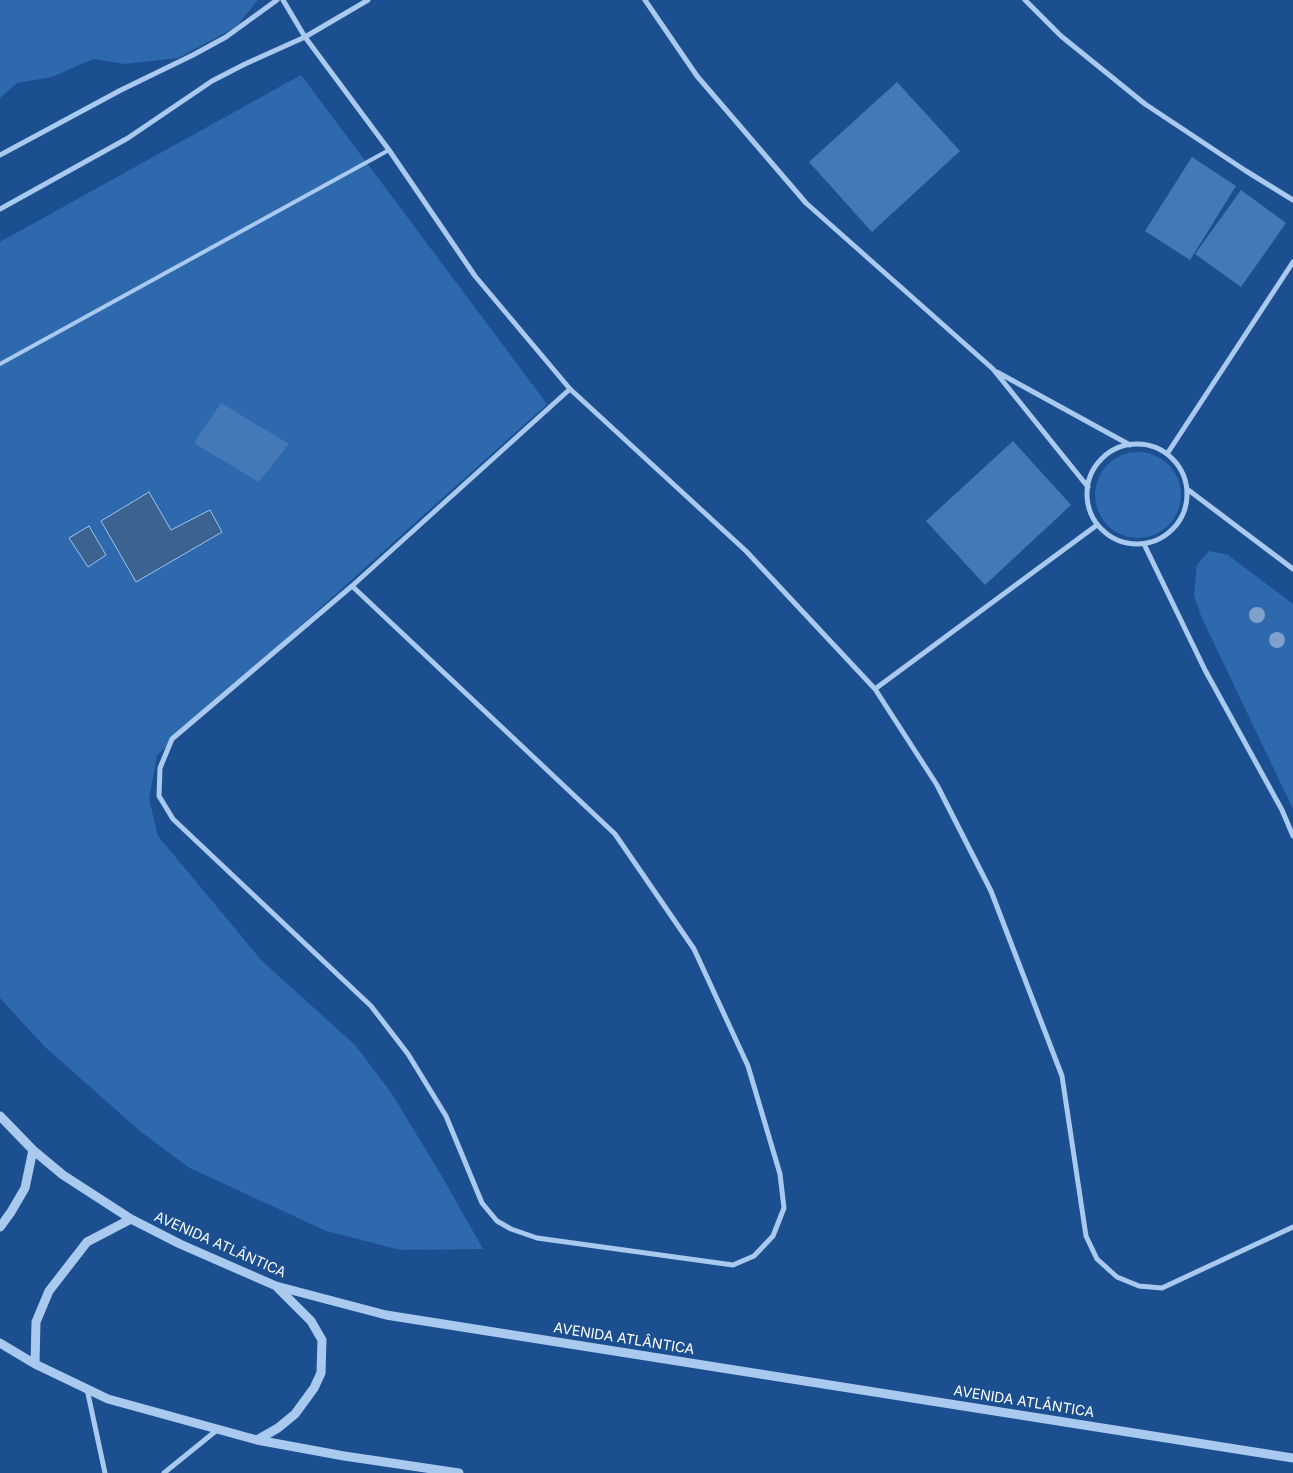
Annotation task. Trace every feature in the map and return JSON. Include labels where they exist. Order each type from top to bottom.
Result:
[{"type":"street","points":[[0,155],[121,90],[226,37],[277,0]]},
{"type":"street","points":[[283,0],[305,37],[389,150],[475,276],[570,389],[746,551],[875,688],[937,786],[991,890],[1062,1076],[1086,1236],[1097,1259],[1117,1276],[1132,1283],[1139,1286],[1162,1288],[1293,1227]]},
{"type":"street","points":[[0,209],[128,138],[212,81],[305,37],[368,0]]},
{"type":"street","points":[[645,0],[697,76],[806,203],[993,369],[1088,487]]},
{"type":"street","points":[[1025,0],[1061,36],[1145,104],[1293,200]]},
{"type":"street","points":[[1167,454],[1293,262]]},
{"type":"street","points":[[993,369],[1130,445]]},
{"type":"street","points":[[352,586],[615,834],[694,949],[748,1066],[780,1174],[784,1208],[773,1236],[754,1256],[734,1265],[714,1263],[538,1238],[511,1229],[497,1221],[482,1203],[446,1116],[408,1054],[371,1006],[173,819],[160,796],[160,768],[172,739],[352,586],[570,389]]},
{"type":"street","points":[[1130,445],[1146,445],[1167,454],[1179,467],[1187,489],[1184,512],[1176,525],[1165,536],[1144,544],[1118,541],[1103,532],[1090,511],[1088,487],[1092,473],[1105,456],[1117,449],[1130,445]]},
{"type":"street","points":[[1187,489],[1293,569]]},
{"type":"street","points":[[875,688],[1097,525]]},
{"type":"street","points":[[1144,544],[1205,670],[1282,810],[1293,836]]},
{"type":"street","name":"AVENIDA ATLÂNTICA","points":[[0,1116],[33,1150],[64,1175],[131,1219],[180,1244],[276,1286],[386,1315],[1293,1458]]},
{"type":"street","points":[[0,1227],[12,1212],[25,1188],[33,1150]]},
{"type":"street","points":[[35,1364],[36,1322],[49,1291],[87,1242],[131,1219]]},
{"type":"street","points":[[257,1440],[278,1428],[295,1414],[314,1388],[322,1373],[322,1340],[311,1321],[276,1286]]},
{"type":"street","points":[[0,1343],[35,1364],[108,1399],[217,1430],[257,1440],[344,1456],[459,1473]]},
{"type":"street","points":[[87,1389],[105,1473]]},
{"type":"street","points":[[164,1473],[217,1430]]},
{"type":"lane","points":[[0,364],[389,150]]},
{"type":"shaded area","points":[[0,0],[258,0],[236,27],[178,58],[125,64],[93,59],[52,77],[17,83],[0,98]]},
{"type":"shaded area","points":[[301,75],[547,404],[157,755],[149,799],[158,836],[262,961],[355,1045],[390,1091],[483,1249],[401,1250],[326,1231],[188,1167],[140,1131],[45,1047],[0,998],[0,242]]},
{"type":"shaded area","points":[[1138,452],[1154,456],[1168,465],[1177,479],[1181,495],[1177,511],[1168,525],[1154,534],[1138,538],[1122,534],[1108,525],[1099,511],[1095,495],[1099,479],[1108,465],[1122,456]]},
{"type":"shaded area","points":[[149,492],[171,530],[210,510],[222,532],[136,582],[101,521]]},
{"type":"shaded area","points":[[89,526],[106,555],[88,567],[69,538]]},
{"type":"shaded area","points":[[1209,551],[1228,555],[1293,604],[1293,809],[1201,616],[1194,595],[1197,565]]},
{"type":"building","points":[[897,82],[960,151],[872,232],[809,162]]},
{"type":"building","points":[[1192,157],[1236,186],[1190,260],[1145,231]]},
{"type":"building","points":[[1241,190],[1286,223],[1241,287],[1195,254]]},
{"type":"building","points":[[221,403],[289,444],[259,482],[194,443]]},
{"type":"building","points":[[1013,441],[1071,505],[985,585],[926,521]]}]
